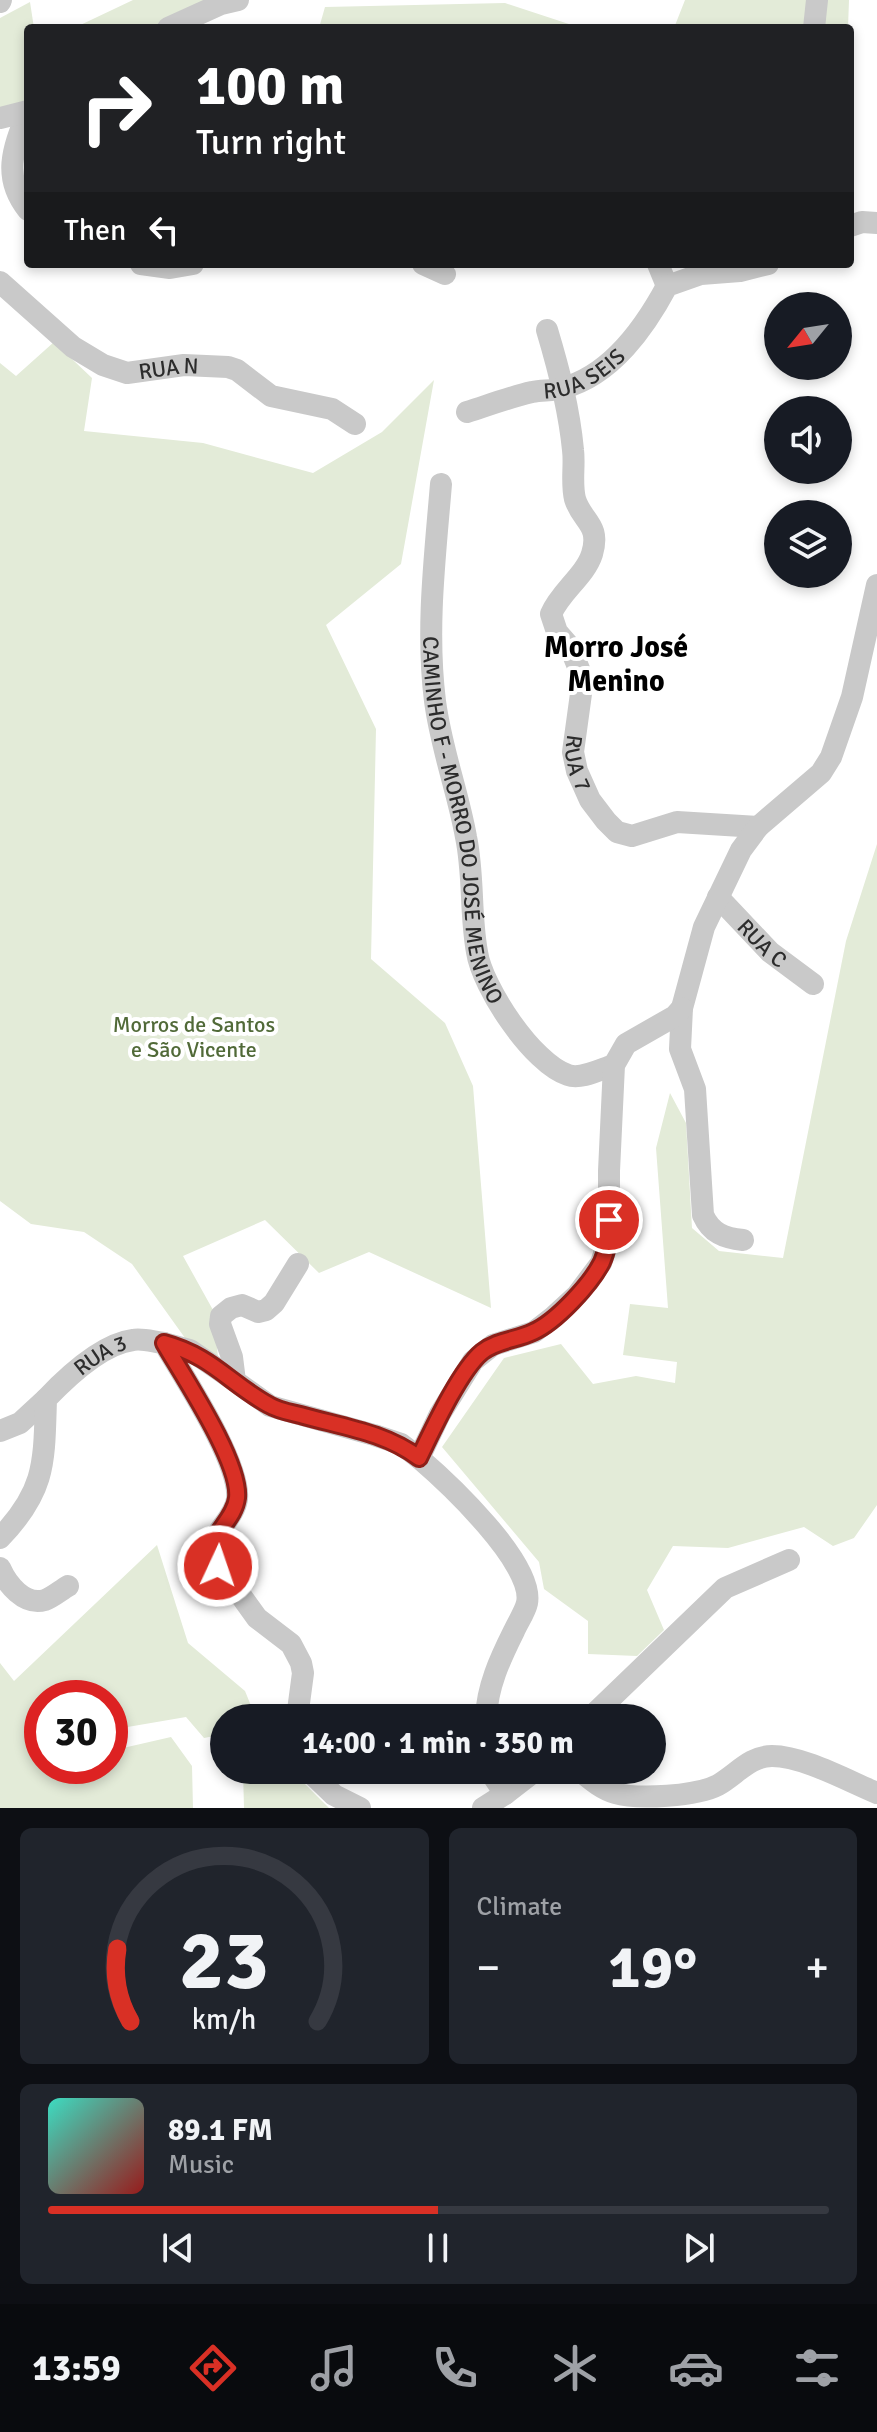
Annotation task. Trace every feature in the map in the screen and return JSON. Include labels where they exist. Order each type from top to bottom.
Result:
[{"type":"street","points":[[177,24],[221,4],[238,0]]},
{"type":"street","points":[[814,24],[817,0]]},
{"type":"street","points":[[0,118],[24,112]]},
{"type":"street","points":[[24,122],[11,158],[14,183],[24,202]]},
{"type":"street","points":[[854,225],[877,223]]},
{"type":"street","points":[[432,268],[445,274]]},
{"type":"street","points":[[660,268],[667,286],[704,269],[740,271],[752,268]]},
{"type":"street","name":"RUA N","points":[[0,282],[73,347],[103,365],[127,373],[184,365],[228,367],[237,370],[271,396],[332,409],[355,424]]},
{"type":"street","name":"RUA SEIS","points":[[467,412],[533,392],[565,388],[610,361],[632,341],[649,319],[667,286]]},
{"type":"street","name":"RUA 7","points":[[547,330],[565,388],[574,452],[574,495],[579,508],[591,522],[595,537],[591,557],[558,599],[551,614],[557,632],[570,647],[583,679],[573,752],[577,771],[590,800],[606,821],[623,835],[641,834],[677,822],[758,827]]},
{"type":"street","name":"CAMINHO F - MORRO DO JOSÉ MENINO","points":[[441,484],[429,635],[435,703],[448,771],[466,837],[474,891],[476,951],[481,970],[491,993],[510,1020],[536,1052],[558,1070],[566,1075],[578,1076],[614,1065]]},
{"type":"street","points":[[743,1240],[726,1238],[716,1232],[703,1215],[695,1089],[680,1055],[682,1008],[704,927],[741,850],[758,827],[821,773],[831,757],[852,697],[877,585]]},
{"type":"street","name":"RUA C","points":[[718,897],[770,952],[813,984]]},
{"type":"street","points":[[419,1458],[440,1414],[473,1361],[493,1345],[534,1332],[577,1295],[601,1263],[609,1239],[614,1065],[626,1044],[675,1016],[682,1008]]},
{"type":"street","points":[[235,1381],[232,1357],[220,1324],[221,1316],[231,1308],[242,1305],[258,1312],[266,1310],[274,1303],[298,1264]]},
{"type":"street","name":"RUA 3","points":[[0,1431],[20,1423],[75,1372],[112,1347],[134,1339],[164,1343]]},
{"type":"street","points":[[164,1343],[190,1350],[270,1406],[401,1444],[479,1517],[512,1556],[524,1581],[527,1604],[503,1652],[486,1704]]},
{"type":"street","points":[[164,1343],[216,1434],[231,1466],[236,1487],[234,1508],[214,1539],[211,1554],[257,1618],[291,1644],[303,1673],[299,1704]]},
{"type":"street","points":[[0,1538],[20,1517],[32,1499],[38,1482],[44,1457],[46,1399]]},
{"type":"street","points":[[605,1704],[725,1588],[789,1560]]},
{"type":"street","points":[[0,1568],[8,1586],[32,1601],[45,1600],[68,1586]]},
{"type":"street","points":[[597,1784],[614,1793],[667,1797],[715,1787],[744,1765],[771,1756],[811,1766],[877,1793]]},
{"type":"street","points":[[323,1784],[334,1795],[360,1808]]},
{"type":"street","points":[[498,1784],[505,1794]]},
{"type":"street","points":[[483,1808],[518,1784]]},
{"type":"green space","points":[[133,0],[207,0],[163,24],[82,24]]},
{"type":"green space","points":[[685,0],[849,0],[848,24],[676,24]]},
{"type":"green space","points":[[30,2],[33,24],[24,24],[24,103],[0,108],[0,18]]},
{"type":"green space","points":[[505,3],[569,24],[320,24],[325,7]]},
{"type":"green space","name":"Morros de Santos e São Vicente","points":[[54,342],[92,378],[84,431],[203,443],[313,473],[382,432],[434,380],[401,564],[326,625],[376,729],[371,959],[445,1023],[473,1086],[491,1308],[369,1252],[319,1273],[265,1220],[183,1256],[213,1310],[218,1357],[185,1338],[132,1264],[84,1232],[31,1224],[0,1201],[0,363],[16,376]]},
{"type":"green space","points":[[877,844],[877,1505],[854,1538],[833,1546],[804,1527],[728,1548],[673,1546],[647,1590],[664,1630],[637,1656],[588,1654],[588,1621],[544,1589],[539,1562],[442,1447],[504,1358],[561,1344],[593,1384],[636,1376],[675,1383],[677,1362],[623,1355],[630,1304],[668,1308],[656,1148],[670,1093],[686,1123],[692,1228],[719,1251],[783,1258],[846,941]]},
{"type":"green space","points":[[157,1545],[188,1643],[245,1691],[250,1704],[210,1704],[210,1737],[204,1738],[186,1717],[128,1727],[128,1680],[24,1680],[24,1784],[128,1784],[128,1747],[171,1737],[192,1766],[193,1808],[0,1808],[0,1663],[14,1681]]},
{"type":"green space","points":[[243,1784],[305,1784],[329,1808],[244,1808]]},
{"type":"district","name":"Morro José Menino","points":[[616,664]]},
{"type":"route","points":[[218,1566],[211,1554],[211,1547],[237,1499],[231,1466],[164,1343],[190,1350],[209,1361],[270,1406],[401,1444],[419,1458],[440,1414],[473,1361],[493,1345],[534,1332],[577,1295],[601,1263],[609,1239],[609,1220]]}]
